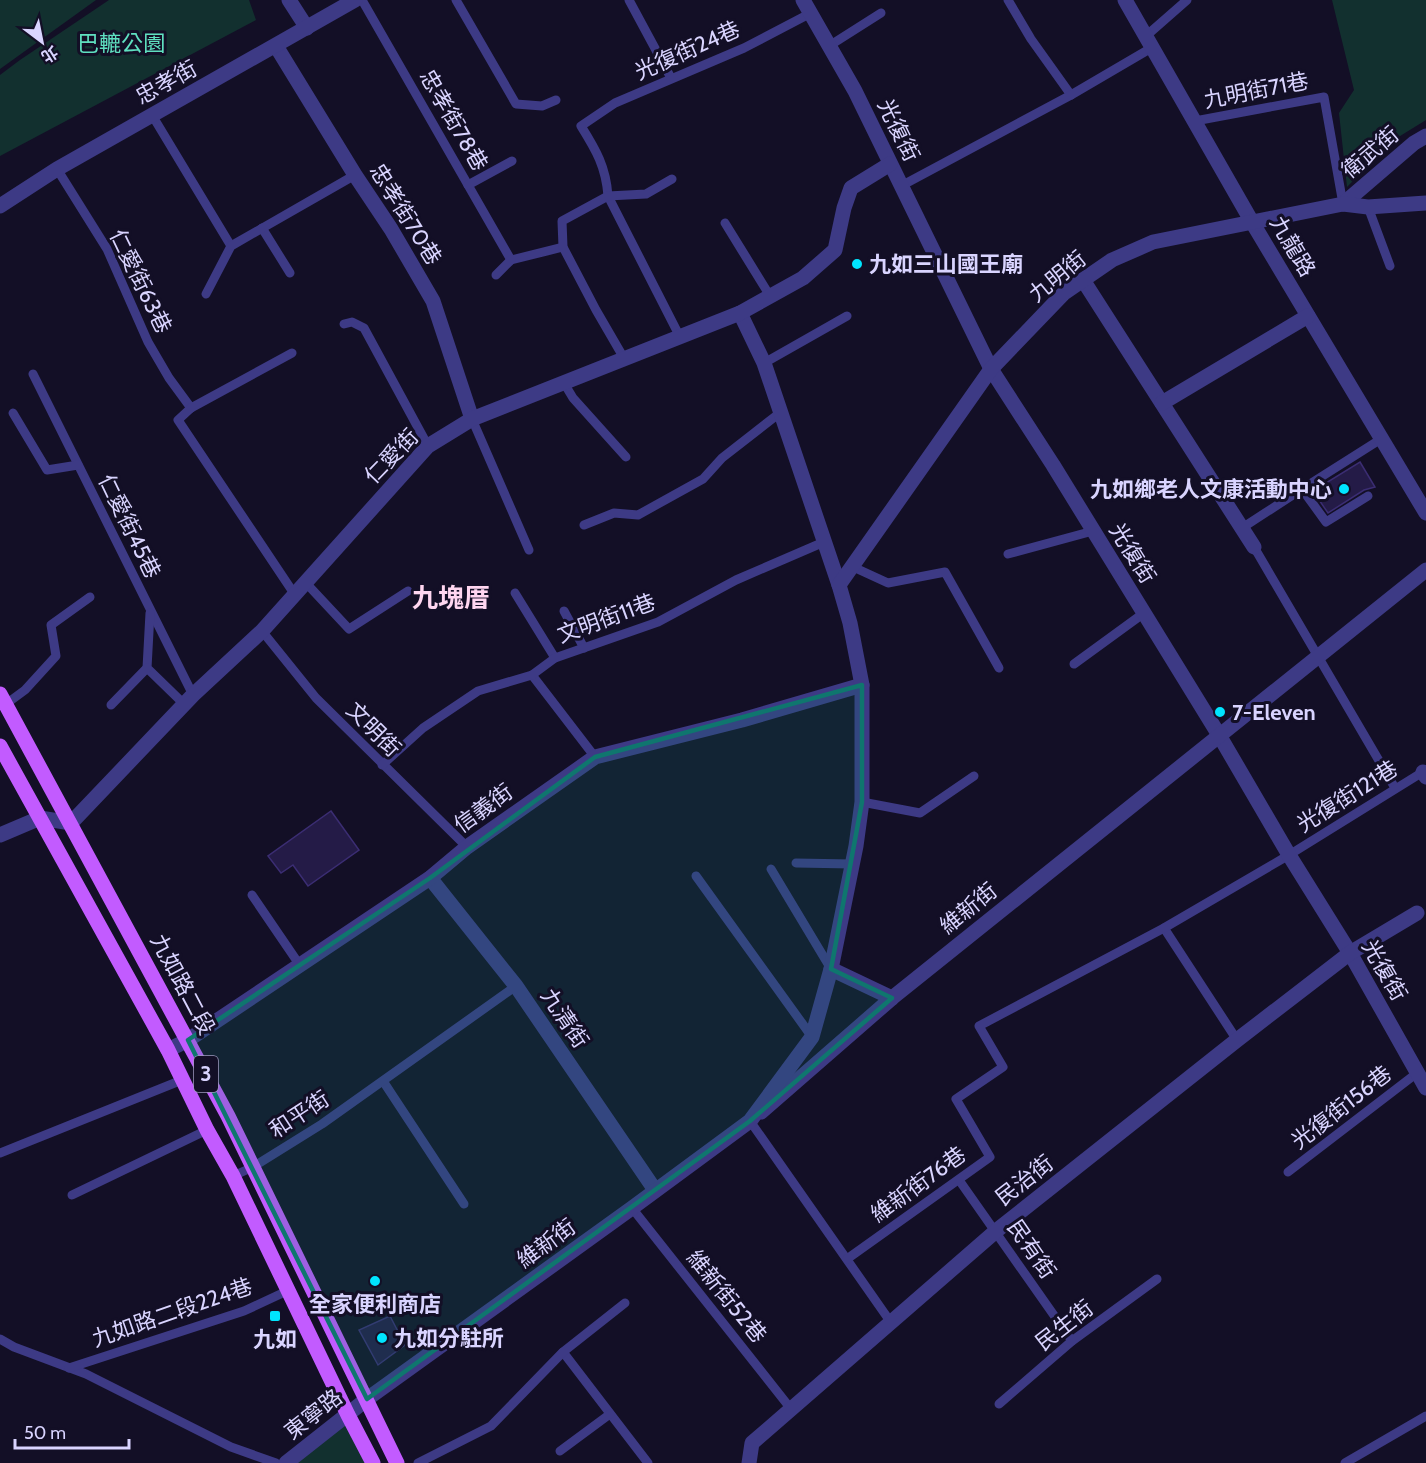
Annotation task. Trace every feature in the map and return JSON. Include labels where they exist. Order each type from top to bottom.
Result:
[{"type":"main road","name":"九如路二段","points":[[3,699],[188,1040],[253,1167],[397,1463]]},
{"type":"main road","name":"九如路二段","points":[[0,746],[168,1050],[207,1130],[233,1176],[287,1291],[373,1463]]},
{"type":"street","points":[[289,0],[307,28]]},
{"type":"street","name":"忠孝街","points":[[0,206],[57,169],[355,0]]},
{"type":"street","name":"九龍路","points":[[1125,0],[1252,222],[1426,513]]},
{"type":"street","name":"光復街","points":[[807,7],[855,91],[991,369],[1094,531],[1219,735],[1289,855],[1422,1069],[1426,1088]]},
{"type":"street","name":"忠孝街70巷","points":[[276,46],[355,175],[391,228],[433,301],[472,419]]},
{"type":"street","name":"衛武街","points":[[1343,204],[1414,143],[1426,136]]},
{"type":"street","name":"仁愛街","points":[[71,823],[189,699],[262,631],[428,446],[472,419],[740,313],[803,278],[835,250],[851,188],[890,164]]},
{"type":"street","name":"九明街","points":[[839,585],[991,369],[1064,293],[1112,261],[1153,242],[1343,204],[1368,207],[1426,203]]},
{"type":"street","points":[[1083,280],[1254,547]]},
{"type":"street","name":"維新街","points":[[740,313],[764,363],[839,585],[850,623],[862,686],[862,802],[831,969],[812,1037],[750,1121]]},
{"type":"street","points":[[1162,403],[1308,316]]},
{"type":"street","points":[[1219,735],[1426,570]]},
{"type":"street","name":"信義街","points":[[168,1050],[188,1040],[430,878],[466,847],[595,757],[742,720],[862,686]]},
{"type":"street","name":"維新街","points":[[367,1399],[750,1121],[892,998],[1219,735]]},
{"type":"street","points":[[0,834],[40,818],[71,823]]},
{"type":"street","name":"九清街","points":[[430,878],[516,986],[655,1190]]},
{"type":"street","name":"民治街","points":[[749,1463],[752,1443],[892,1324],[996,1231],[1350,953],[1417,913]]},
{"type":"street","points":[[831,969],[892,998]]},
{"type":"street","name":"東寧路","points":[[286,1463],[367,1399]]},
{"type":"lane","name":"忠孝街78巷","points":[[362,0],[511,260]]},
{"type":"lane","points":[[456,0],[516,104],[542,106],[556,100]]},
{"type":"lane","points":[[629,0],[672,78]]},
{"type":"lane","points":[[1008,0],[1031,39],[1071,95]]},
{"type":"lane","points":[[901,186],[1071,95],[1149,42],[1187,0]]},
{"type":"lane","name":"光復街24巷","points":[[608,196],[607,176],[594,147],[581,126],[615,103],[744,48],[807,7]]},
{"type":"lane","points":[[829,46],[881,13]]},
{"type":"lane","name":"九明街71巷","points":[[1195,121],[1324,97],[1343,204]]},
{"type":"lane","points":[[152,115],[231,246]]},
{"type":"lane","points":[[468,185],[512,161]]},
{"type":"lane","name":"仁愛街63巷","points":[[57,169],[107,249],[148,342],[169,378],[191,408]]},
{"type":"lane","points":[[206,294],[231,246],[355,175]]},
{"type":"lane","points":[[625,360],[563,247],[562,221],[608,196],[646,194],[672,179]]},
{"type":"lane","points":[[608,196],[680,337]]},
{"type":"lane","points":[[1368,207],[1390,266]]},
{"type":"lane","points":[[725,224],[770,296]]},
{"type":"lane","points":[[262,228],[290,273]]},
{"type":"lane","points":[[496,275],[511,260],[563,247]]},
{"type":"lane","points":[[764,363],[847,316]]},
{"type":"lane","points":[[344,324],[352,322],[364,328],[428,446]]},
{"type":"lane","points":[[292,352],[191,408],[178,420],[295,596]]},
{"type":"lane","name":"仁愛街45巷","points":[[33,374],[150,611],[189,699]]},
{"type":"lane","points":[[564,383],[573,398],[626,457]]},
{"type":"lane","points":[[584,525],[614,513],[638,515],[693,484],[781,412]]},
{"type":"lane","points":[[13,413],[47,470],[78,465]]},
{"type":"lane","points":[[472,419],[529,550]]},
{"type":"lane","points":[[1242,528],[1381,439]]},
{"type":"lane","points":[[1302,489],[1326,522],[1368,496]]},
{"type":"lane","points":[[1008,554],[1094,531]]},
{"type":"lane","name":"文明街11巷","points":[[381,765],[423,728],[478,692],[532,675],[555,658],[658,622],[736,580],[824,542]]},
{"type":"lane","points":[[1254,547],[1395,788]]},
{"type":"lane","points":[[851,566],[888,583],[945,572],[999,668]]},
{"type":"lane","points":[[306,583],[349,629],[408,591]]},
{"type":"lane","points":[[515,593],[555,658]]},
{"type":"lane","points":[[3,699],[25,690],[56,656],[51,625],[90,597]]},
{"type":"lane","points":[[111,705],[147,668],[150,611]]},
{"type":"lane","points":[[564,611],[584,648]]},
{"type":"lane","points":[[1074,664],[1144,613]]},
{"type":"lane","name":"文明街","points":[[262,631],[316,698],[466,847]]},
{"type":"lane","points":[[147,668],[189,699]]},
{"type":"lane","points":[[532,675],[595,757]]},
{"type":"lane","name":"光復街121巷","points":[[979,1026],[1164,928],[1289,855],[1395,788],[1425,773]]},
{"type":"lane","points":[[862,802],[920,813],[974,776]]},
{"type":"lane","points":[[796,863],[852,864]]},
{"type":"lane","points":[[771,869],[831,969]]},
{"type":"lane","points":[[696,876],[812,1037]]},
{"type":"lane","points":[[252,895],[299,964]]},
{"type":"lane","points":[[1164,928],[1237,1040]]},
{"type":"lane","name":"和平街","points":[[233,1176],[253,1167],[322,1124],[516,986]]},
{"type":"lane","name":"維新街76巷","points":[[847,1259],[990,1157],[956,1099],[1003,1067],[979,1026]]},
{"type":"lane","name":"光復街156巷","points":[[1288,1172],[1422,1069]]},
{"type":"lane","points":[[0,1153],[182,1080]]},
{"type":"lane","points":[[383,1081],[464,1204]]},
{"type":"lane","points":[[750,1121],[892,1324]]},
{"type":"lane","points":[[72,1195],[207,1130]]},
{"type":"lane","name":"民有街","points":[[959,1180],[1072,1341]]},
{"type":"lane","name":"維新街52巷","points":[[632,1208],[791,1409]]},
{"type":"lane","name":"民生街","points":[[999,1404],[1072,1341],[1157,1279]]},
{"type":"lane","name":"九如路二段224巷","points":[[69,1368],[244,1311],[287,1291]]},
{"type":"lane","points":[[418,1463],[491,1426],[562,1352],[625,1303]]},
{"type":"lane","points":[[0,1339],[14,1347],[69,1368],[231,1447],[276,1463]]},
{"type":"lane","points":[[562,1352],[648,1463]]},
{"type":"lane","points":[[560,1450],[610,1414]]},
{"type":"lane","points":[[1345,1463],[1426,1416]]},
{"type":"highlighted area","points":[[862,685],[862,802],[831,969],[892,998],[750,1121],[367,1399],[188,1040],[430,878],[595,757]]},
{"type":"green space","name":"巴轆公園","points":[[0,0],[96,0],[0,69]]},
{"type":"green space","name":"巴轆公園","points":[[109,0],[249,0],[256,20],[0,156],[0,75]]},
{"type":"green space","points":[[1332,0],[1426,0],[1426,120],[1392,141],[1347,187],[1339,113],[1354,90]]},
{"type":"green space","points":[[346,1423],[366,1463],[296,1463]]},
{"type":"building","name":"九如鄉老人文康活動中心","points":[[1360,462],[1375,487],[1364,490],[1328,513],[1313,491]]},
{"type":"building","points":[[331,811],[359,850],[308,886],[293,865],[281,873],[268,856]]},
{"type":"building","name":"九如分駐所","points":[[390,1316],[405,1345],[378,1365],[359,1330]]},
{"type":"place","name":"九如三山國王廟","points":[[857,264]]},
{"type":"place","name":"九如鄉老人文康活動中心","points":[[1344,489]]},
{"type":"place","name":"7-Eleven","points":[[1220,712]]},
{"type":"place","name":"全家便利商店","points":[[375,1281]]},
{"type":"place","name":"九如","points":[[275,1316]]},
{"type":"place","name":"九如分駐所","points":[[382,1338]]},
{"type":"district","name":"九塊厝","points":[[451,598]]}]
